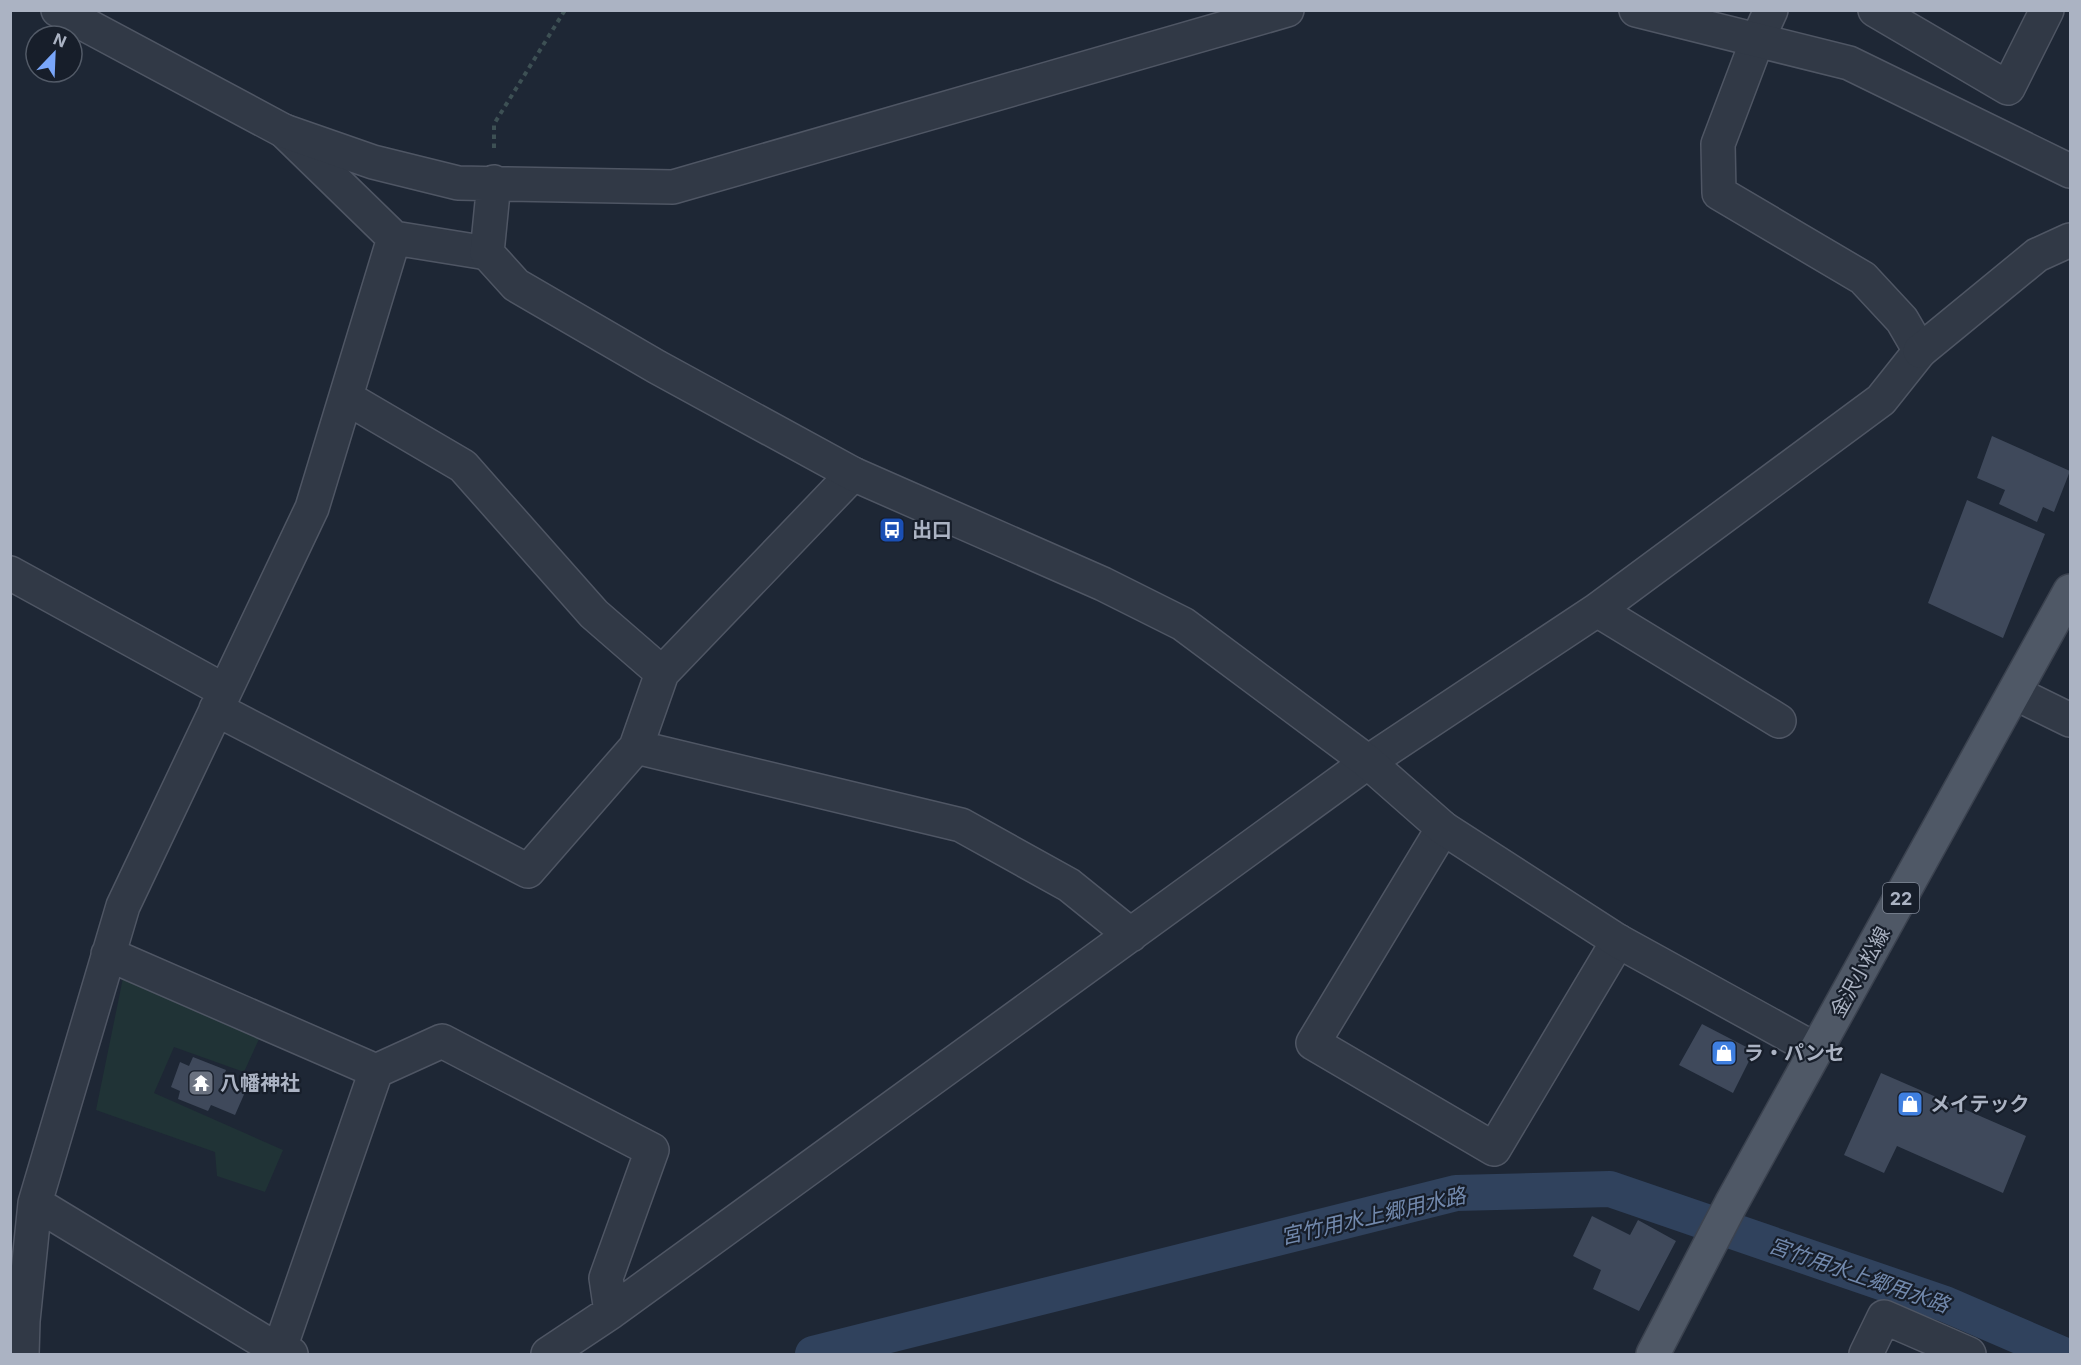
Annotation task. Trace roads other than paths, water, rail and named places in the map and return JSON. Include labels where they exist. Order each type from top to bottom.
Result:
[{"type":"main road","name":"金沢小松線","points":[[1653,1354],[1731,1204],[2070,591]]},
{"type":"street","points":[[58,10],[284,131],[373,162],[458,183],[673,187],[1287,10]]},
{"type":"street","points":[[1636,10],[1849,63],[2070,171]]},
{"type":"street","points":[[1771,10],[1718,144],[1719,193],[1863,278],[1902,320],[1920,351]]},
{"type":"street","points":[[1875,10],[2008,88],[2047,10]]},
{"type":"street","points":[[284,131],[394,238],[488,253],[516,285],[657,367],[853,474],[1103,584],[1183,624],[1368,762],[1443,828],[1618,941],[1816,1050]]},
{"type":"street","points":[[488,253],[494,183]]},
{"type":"street","points":[[22,1354],[23,1320],[35,1203],[123,906],[312,507],[394,238]]},
{"type":"street","points":[[548,1354],[611,1311],[1368,762],[1597,610],[1881,400],[1920,351],[2037,255],[2070,240]]},
{"type":"street","points":[[347,398],[464,466],[594,614],[662,674]]},
{"type":"street","points":[[10,573],[221,700],[528,871],[636,747],[662,674],[853,474]]},
{"type":"street","points":[[1597,610],[1779,721]]},
{"type":"street","points":[[2015,693],[2070,720]]},
{"type":"street","points":[[636,747],[961,825],[1069,885],[1131,935]]},
{"type":"street","points":[[1443,828],[1313,1043],[1494,1149],[1618,941]]},
{"type":"street","points":[[108,954],[376,1071]]},
{"type":"street","points":[[35,1203],[285,1353],[376,1071],[442,1041],[652,1150],[606,1278],[611,1311]]},
{"type":"street","points":[[1866,1354],[1884,1317],[1969,1354]]},
{"type":"waterway","name":"宮竹用水上郷用水路","points":[[813,1354],[1456,1193],[1610,1189],[1945,1304],[2061,1354]]},
{"type":"place","name":"出口","points":[[892,530]]},
{"type":"place","name":"ラ・パンセ","points":[[1724,1053]]},
{"type":"place","name":"八幡神社","points":[[201,1083]]},
{"type":"place","name":"メイテック","points":[[1910,1104]]}]
